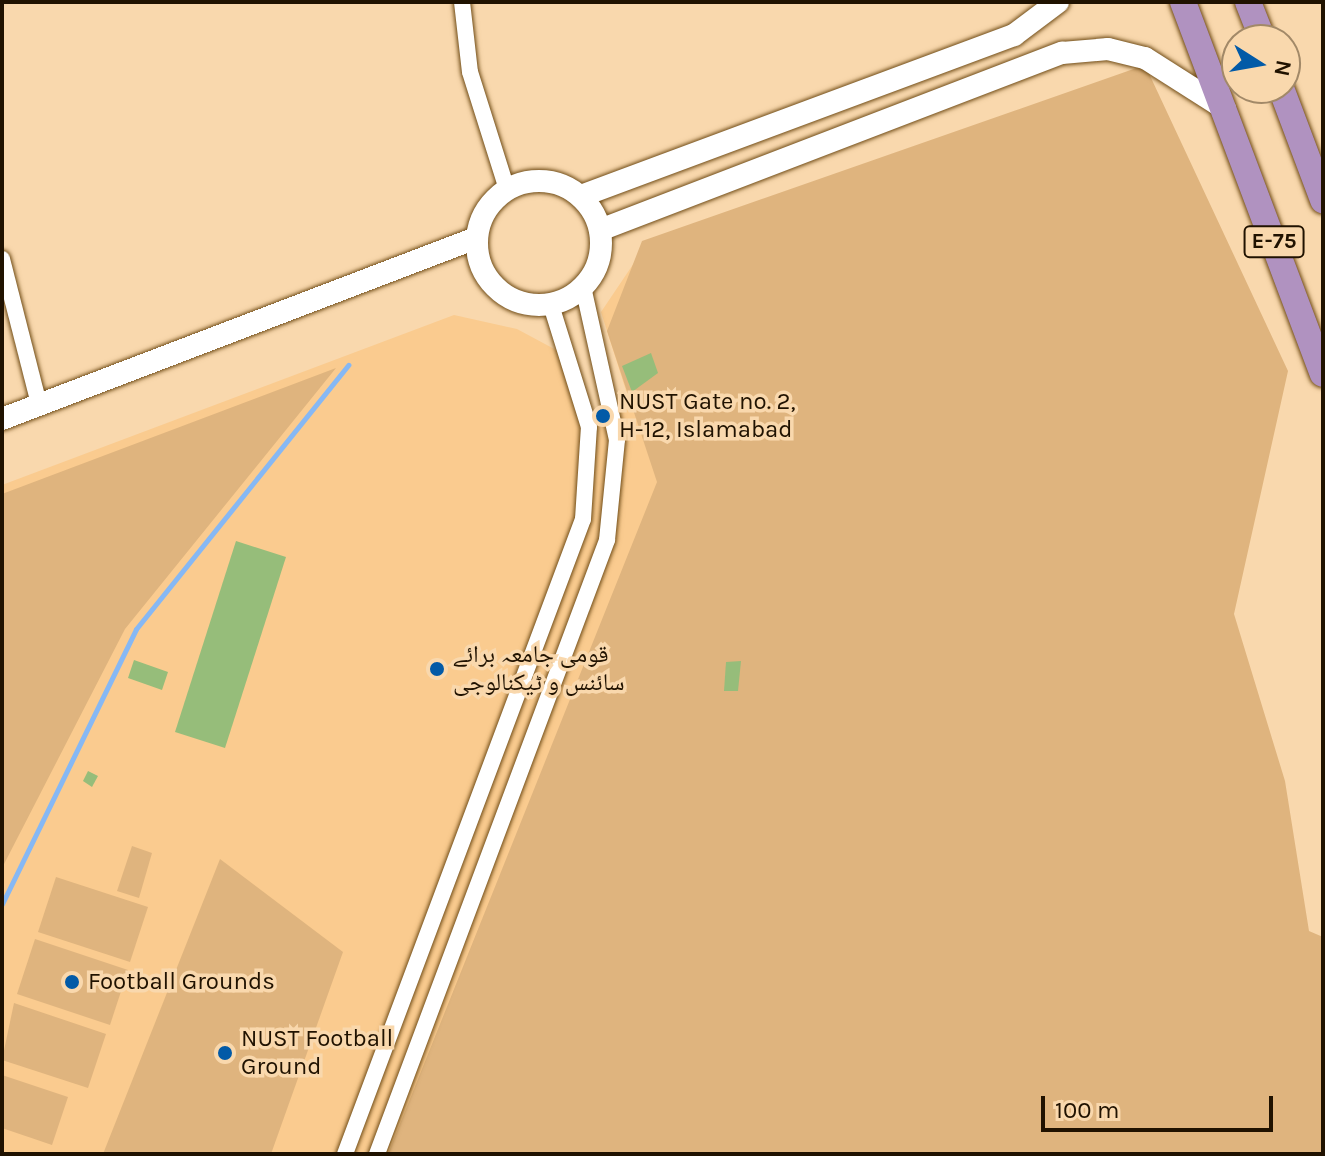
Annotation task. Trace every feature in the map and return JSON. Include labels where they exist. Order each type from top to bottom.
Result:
[{"type":"highway","name":"E-75","points":[[1183,2],[1323,374]]},
{"type":"highway","points":[[1248,2],[1257,24]]},
{"type":"highway","name":"E-75","points":[[1287,104],[1323,200]]},
{"type":"main road","points":[[581,196],[1014,35],[1058,2]]},
{"type":"main road","points":[[600,230],[1062,53],[1129,52],[1173,71],[1225,109]]},
{"type":"main road","points":[[545,180],[581,196],[600,230],[598,260],[583,287],[551,305],[521,303],[495,288],[476,238],[486,210],[507,189],[545,180]]},
{"type":"main road","points":[[2,419],[476,238]]},
{"type":"street","points":[[462,2],[470,72],[507,189]]},
{"type":"street","points":[[2,259],[39,404]]},
{"type":"street","points":[[377,1154],[493,850],[615,505],[617,440],[583,287]]},
{"type":"street","points":[[345,1154],[467,842],[572,555],[588,489],[589,427],[551,305]]},
{"type":"street","points":[[467,842],[493,850]]},
{"type":"shaded area","points":[[1145,65],[1288,371],[1234,614],[1285,781],[1309,931],[1323,937],[1323,1154],[388,1154],[657,482],[607,331],[642,241]]},
{"type":"shaded area","name":"قومی جامعہ برائے سائنس و ٹیکنالوجی","points":[[636,260],[1056,1154],[2,1154],[2,485],[454,315],[517,329],[558,351],[579,417],[629,400],[601,312]]},
{"type":"shaded area","points":[[336,368],[125,629],[2,868],[2,494]]},
{"type":"shaded area","points":[[132,846],[152,853],[139,898],[117,891]]},
{"type":"shaded area","name":"NUST Football Ground","points":[[220,859],[343,952],[271,1154],[103,1154]]},
{"type":"shaded area","name":"Football Grounds","points":[[56,877],[148,907],[130,962],[38,932]]},
{"type":"shaded area","name":"Football Grounds","points":[[35,939],[128,970],[110,1025],[17,994]]},
{"type":"shaded area","name":"Football Grounds","points":[[14,1003],[106,1034],[88,1088],[2,1060]]},
{"type":"shaded area","points":[[2,1075],[68,1097],[52,1145],[2,1128]]},
{"type":"building","points":[[651,353],[658,373],[632,392],[622,366]]},
{"type":"building","points":[[236,541],[286,557],[225,748],[175,732]]},
{"type":"building","points":[[134,660],[168,672],[162,690],[128,678]]},
{"type":"building","points":[[741,661],[738,691],[724,691],[726,662]]},
{"type":"building","points":[[88,771],[98,776],[92,787],[83,781]]},
{"type":"waterway","points":[[2,904],[136,629],[348,365]]},
{"type":"place","name":"NUST Gate no. 2, H-12, Islamabad","points":[[603,416]]},
{"type":"place","name":"قومی جامعہ برائے سائنس و ٹیکنالوجی","points":[[437,669]]},
{"type":"place","name":"Football Grounds","points":[[72,982]]},
{"type":"place","name":"NUST Football Ground","points":[[225,1053]]}]
